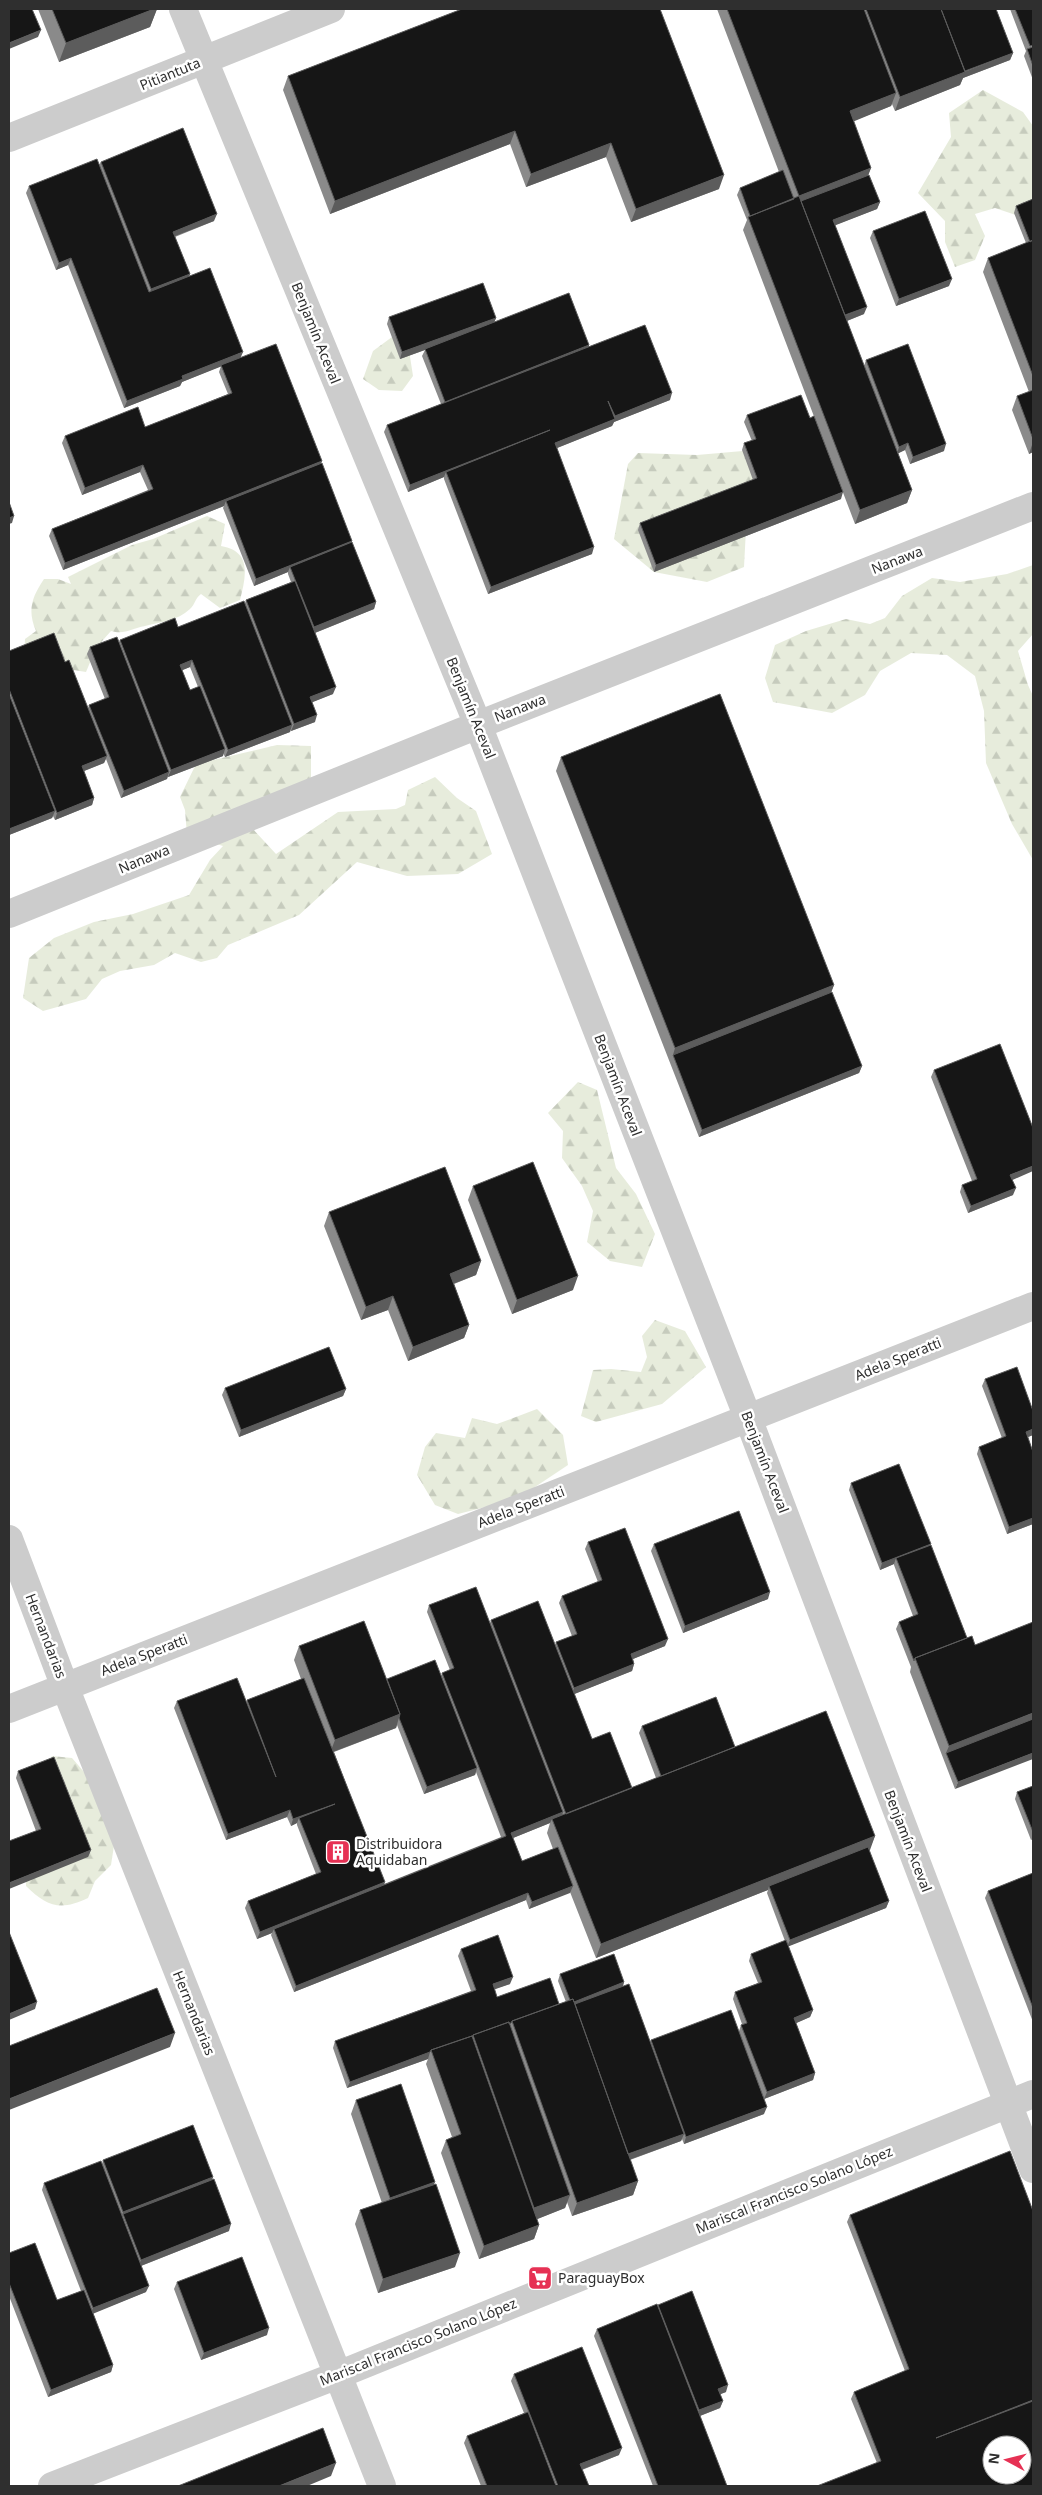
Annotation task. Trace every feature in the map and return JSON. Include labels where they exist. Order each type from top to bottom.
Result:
[{"type":"street","name":"Benjamín Aceval","points":[[183,9],[478,725],[748,1418],[1033,2169]]},
{"type":"street","name":"Pitiantuta","points":[[9,138],[331,9]]},
{"type":"street","name":"Nanawa","points":[[9,914],[478,725],[1033,506]]},
{"type":"street","name":"Adela Speratti","points":[[9,1709],[1033,1306]]},
{"type":"street","name":"Hernandarias","points":[[9,1539],[65,1686],[382,2486]]},
{"type":"street","name":"Mariscal Francisco Solano López","points":[[52,2486],[338,2375],[1033,2094]]},
{"type":"green space","points":[[983,90],[1023,112],[1033,126],[1033,221],[995,208],[975,214],[985,236],[975,260],[955,267],[945,242],[945,221],[918,193],[951,137],[949,113]]},
{"type":"green space","points":[[392,337],[409,350],[413,376],[402,391],[379,390],[363,379],[373,351]]},
{"type":"green space","points":[[754,450],[775,496],[747,510],[744,567],[707,582],[654,572],[614,539],[628,464],[638,453],[697,455]]},
{"type":"green space","points":[[207,516],[225,524],[221,546],[238,553],[242,559],[245,574],[240,600],[220,608],[201,594],[190,609],[174,619],[124,632],[111,631],[96,648],[86,672],[24,662],[25,639],[36,631],[32,617],[32,604],[36,592],[44,579],[58,579],[71,584],[68,577],[132,545],[153,539]]},
{"type":"green space","points":[[1033,565],[1033,634],[1018,651],[1033,696],[1033,860],[1012,824],[986,763],[984,711],[975,676],[947,655],[911,653],[880,671],[865,695],[832,713],[773,702],[765,678],[775,645],[806,631],[846,619],[870,624],[885,618],[902,596],[932,578],[960,582],[1007,574]]},
{"type":"green space","points":[[277,745],[311,746],[311,785],[252,828],[276,854],[338,812],[396,809],[405,805],[408,790],[435,777],[457,798],[476,811],[492,854],[458,874],[407,876],[357,862],[299,915],[228,945],[217,958],[201,962],[175,953],[154,965],[120,971],[102,979],[86,999],[43,1011],[23,998],[29,958],[54,938],[94,922],[133,914],[189,895],[210,860],[223,846],[187,835],[185,810],[180,797],[196,764]]},
{"type":"green space","points":[[578,1082],[597,1090],[616,1168],[636,1194],[655,1234],[642,1267],[610,1261],[587,1242],[593,1211],[582,1186],[562,1158],[563,1131],[548,1113]]},
{"type":"green space","points":[[655,1320],[685,1331],[706,1367],[662,1404],[596,1422],[581,1416],[593,1370],[611,1369],[641,1372],[647,1357],[642,1336]]},
{"type":"green space","points":[[537,1409],[563,1435],[568,1465],[517,1499],[458,1514],[435,1505],[417,1475],[425,1447],[436,1433],[465,1438],[472,1418],[497,1424]]},
{"type":"green space","points":[[52,1756],[72,1758],[91,1780],[115,1839],[111,1865],[95,1881],[88,1898],[70,1905],[55,1905],[41,1899],[26,1886],[26,1859],[42,1841],[44,1770]]},
{"type":"building","points":[[9,9],[32,9],[41,30],[9,43]]},
{"type":"building","points":[[52,9],[154,9],[66,43]]},
{"type":"building","points":[[462,9],[660,9],[724,175],[636,209],[611,143],[531,174],[515,131],[335,201],[288,76]]},
{"type":"building","points":[[727,9],[864,9],[896,93],[850,111],[871,168],[799,196]]},
{"type":"building","points":[[866,9],[941,9],[965,72],[900,97]]},
{"type":"building","points":[[941,9],[996,9],[1013,53],[965,71]]},
{"type":"building","points":[[1015,9],[1033,9],[1033,45],[1030,46]]},
{"type":"building","points":[[1033,47],[1033,66],[1027,49]]},
{"type":"building","points":[[183,128],[217,214],[173,232],[190,274],[151,289],[101,162]]},
{"type":"building","points":[[97,159],[149,292],[210,268],[243,352],[182,376],[183,379],[127,401],[71,258],[59,263],[29,186]]},
{"type":"building","points":[[783,170],[794,199],[750,216],[740,188]]},
{"type":"building","points":[[869,175],[880,202],[833,220],[867,307],[845,315],[801,201]]},
{"type":"building","points":[[799,196],[912,490],[860,510],[748,217]]},
{"type":"building","points":[[1033,199],[1033,240],[1030,242],[1016,206]]},
{"type":"building","points":[[925,211],[952,279],[899,299],[873,231]]},
{"type":"building","points":[[1033,240],[1033,376],[988,258]]},
{"type":"building","points":[[483,283],[496,318],[402,352],[389,317]]},
{"type":"building","points":[[569,293],[589,345],[445,402],[425,349]]},
{"type":"building","points":[[645,325],[672,393],[615,416],[608,401],[615,419],[555,443],[594,547],[491,587],[446,472],[550,430],[410,485],[387,425]]},
{"type":"building","points":[[276,344],[322,461],[65,563],[52,529],[153,489],[143,465],[85,488],[65,436],[138,407],[145,427],[232,393],[221,365]]},
{"type":"building","points":[[908,344],[946,444],[913,457],[908,443],[899,447],[866,360]]},
{"type":"building","points":[[1033,390],[1033,439],[1017,396]]},
{"type":"building","points":[[801,395],[810,418],[814,416],[843,492],[656,565],[640,523],[757,478],[744,443],[756,439],[747,415]]},
{"type":"building","points":[[322,463],[352,541],[256,579],[226,501]]},
{"type":"building","points":[[9,502],[14,516],[9,518]]},
{"type":"building","points":[[352,542],[376,602],[314,627],[290,567]]},
{"type":"building","points":[[295,581],[336,687],[310,697],[317,715],[294,724],[246,600]]},
{"type":"building","points":[[244,601],[292,725],[228,750],[192,660],[180,665],[190,690],[200,686],[225,749],[171,770],[120,640],[175,618],[178,627]]},
{"type":"building","points":[[54,633],[65,662],[69,660],[107,756],[82,766],[94,798],[57,813],[9,689],[9,651]]},
{"type":"building","points":[[117,637],[169,772],[124,791],[89,705],[109,697],[90,647]]},
{"type":"building","points":[[9,694],[55,811],[9,829]]},
{"type":"building","points":[[720,694],[834,985],[675,1048],[561,757]]},
{"type":"building","points":[[832,992],[862,1066],[702,1130],[673,1055]]},
{"type":"building","points":[[1000,1044],[1033,1128],[1033,1166],[1010,1175],[1016,1188],[971,1206],[962,1185],[977,1179],[934,1070]]},
{"type":"building","points":[[533,1162],[578,1276],[517,1300],[473,1186]]},
{"type":"building","points":[[445,1167],[481,1261],[450,1274],[469,1325],[413,1347],[393,1296],[366,1307],[329,1212]]},
{"type":"building","points":[[329,1347],[346,1389],[241,1430],[225,1388]]},
{"type":"building","points":[[1017,1367],[1033,1411],[1033,1429],[1026,1432],[1033,1452],[1033,1518],[1009,1527],[979,1447],[1006,1436],[985,1379]]},
{"type":"building","points":[[899,1464],[931,1544],[882,1563],[851,1483]]},
{"type":"building","points":[[739,1511],[770,1592],[685,1626],[654,1544]]},
{"type":"building","points":[[625,1528],[668,1639],[631,1654],[634,1664],[574,1688],[556,1642],[577,1634],[562,1596],[602,1580],[588,1542]]},
{"type":"building","points":[[931,1545],[967,1638],[915,1658],[914,1661],[899,1622],[918,1614],[896,1558]]},
{"type":"building","points":[[476,1587],[563,1812],[511,1833],[522,1861],[558,1847],[573,1886],[532,1902],[528,1893],[296,1986],[274,1929],[506,1836],[442,1673],[454,1668],[429,1605]]},
{"type":"building","points":[[538,1601],[592,1739],[610,1732],[632,1788],[566,1814],[491,1620]]},
{"type":"building","points":[[364,1621],[400,1714],[335,1740],[299,1646]]},
{"type":"building","points":[[1033,1622],[1033,1713],[949,1746],[915,1658],[972,1636],[975,1645]]},
{"type":"building","points":[[435,1660],[477,1768],[427,1787],[399,1718],[400,1714],[387,1679]]},
{"type":"building","points":[[237,1678],[276,1777],[247,1700],[304,1678],[385,1882],[260,1932],[248,1901],[321,1872],[299,1818],[335,1804],[293,1819],[290,1810],[228,1834],[177,1701]]},
{"type":"building","points":[[716,1697],[735,1747],[661,1776],[642,1726]]},
{"type":"building","points":[[826,1711],[875,1836],[601,1944],[552,1819]]},
{"type":"building","points":[[1033,1719],[1033,1753],[958,1782],[946,1753]]},
{"type":"building","points":[[54,1757],[91,1850],[9,1883],[9,1841],[41,1829],[18,1771]]},
{"type":"building","points":[[1033,1786],[1033,1832],[1017,1792]]},
{"type":"building","points":[[868,1847],[889,1901],[790,1940],[769,1886]]},
{"type":"building","points":[[1033,1873],[1033,2008],[988,1891]]},
{"type":"building","points":[[9,1932],[37,2002],[9,2014]]},
{"type":"building","points":[[498,1935],[513,1977],[493,1984],[497,1997],[550,1978],[559,2004],[512,2021],[509,2024],[509,2022],[472,2037],[431,2050],[350,2082],[335,2041],[476,1990],[461,1949]]},
{"type":"building","points":[[786,1940],[813,2010],[794,2018],[815,2073],[767,2092],[741,2025],[747,2023],[735,1992],[762,1982],[751,1954]]},
{"type":"building","points":[[614,1954],[624,1982],[574,2002],[573,1999],[570,2000],[560,1974]]},
{"type":"building","points":[[629,1984],[684,2134],[628,2154],[575,2004]]},
{"type":"building","points":[[157,1988],[175,2033],[9,2099],[9,2046]]},
{"type":"building","points":[[573,1999],[638,2181],[577,2203],[512,2021]]},
{"type":"building","points":[[731,2010],[767,2107],[686,2137],[651,2040]]},
{"type":"building","points":[[509,2022],[570,2195],[534,2208],[473,2035]]},
{"type":"building","points":[[472,2036],[539,2225],[484,2246],[446,2140],[461,2134],[431,2050]]},
{"type":"building","points":[[401,2084],[435,2182],[390,2198],[356,2100]]},
{"type":"building","points":[[193,2125],[213,2177],[123,2212],[103,2160]]},
{"type":"building","points":[[1010,2151],[1033,2211],[1033,2400],[936,2438],[1033,2401],[1033,2486],[817,2486],[881,2461],[854,2392],[909,2369],[850,2215]]},
{"type":"building","points":[[101,2161],[149,2286],[93,2308],[44,2183]]},
{"type":"building","points":[[214,2179],[231,2224],[141,2260],[123,2214]]},
{"type":"building","points":[[436,2184],[460,2253],[383,2279],[360,2210]]},
{"type":"building","points":[[35,2243],[57,2300],[84,2290],[113,2365],[51,2390],[9,2283],[9,2253]]},
{"type":"building","points":[[242,2257],[269,2328],[204,2353],[177,2282]]},
{"type":"building","points":[[692,2291],[728,2385],[718,2389],[723,2401],[699,2410],[658,2305]]},
{"type":"building","points":[[657,2304],[727,2486],[658,2486],[597,2329]]},
{"type":"building","points":[[582,2347],[622,2448],[580,2464],[589,2486],[558,2486],[514,2374]]},
{"type":"building","points":[[528,2412],[556,2486],[487,2486],[467,2436]]},
{"type":"building","points":[[323,2428],[336,2463],[279,2486],[178,2486]]},
{"type":"place","name":"Distribuidora Aquidaban","points":[[338,1852]]},
{"type":"place","name":"ParaguayBox","points":[[540,2278]]}]
